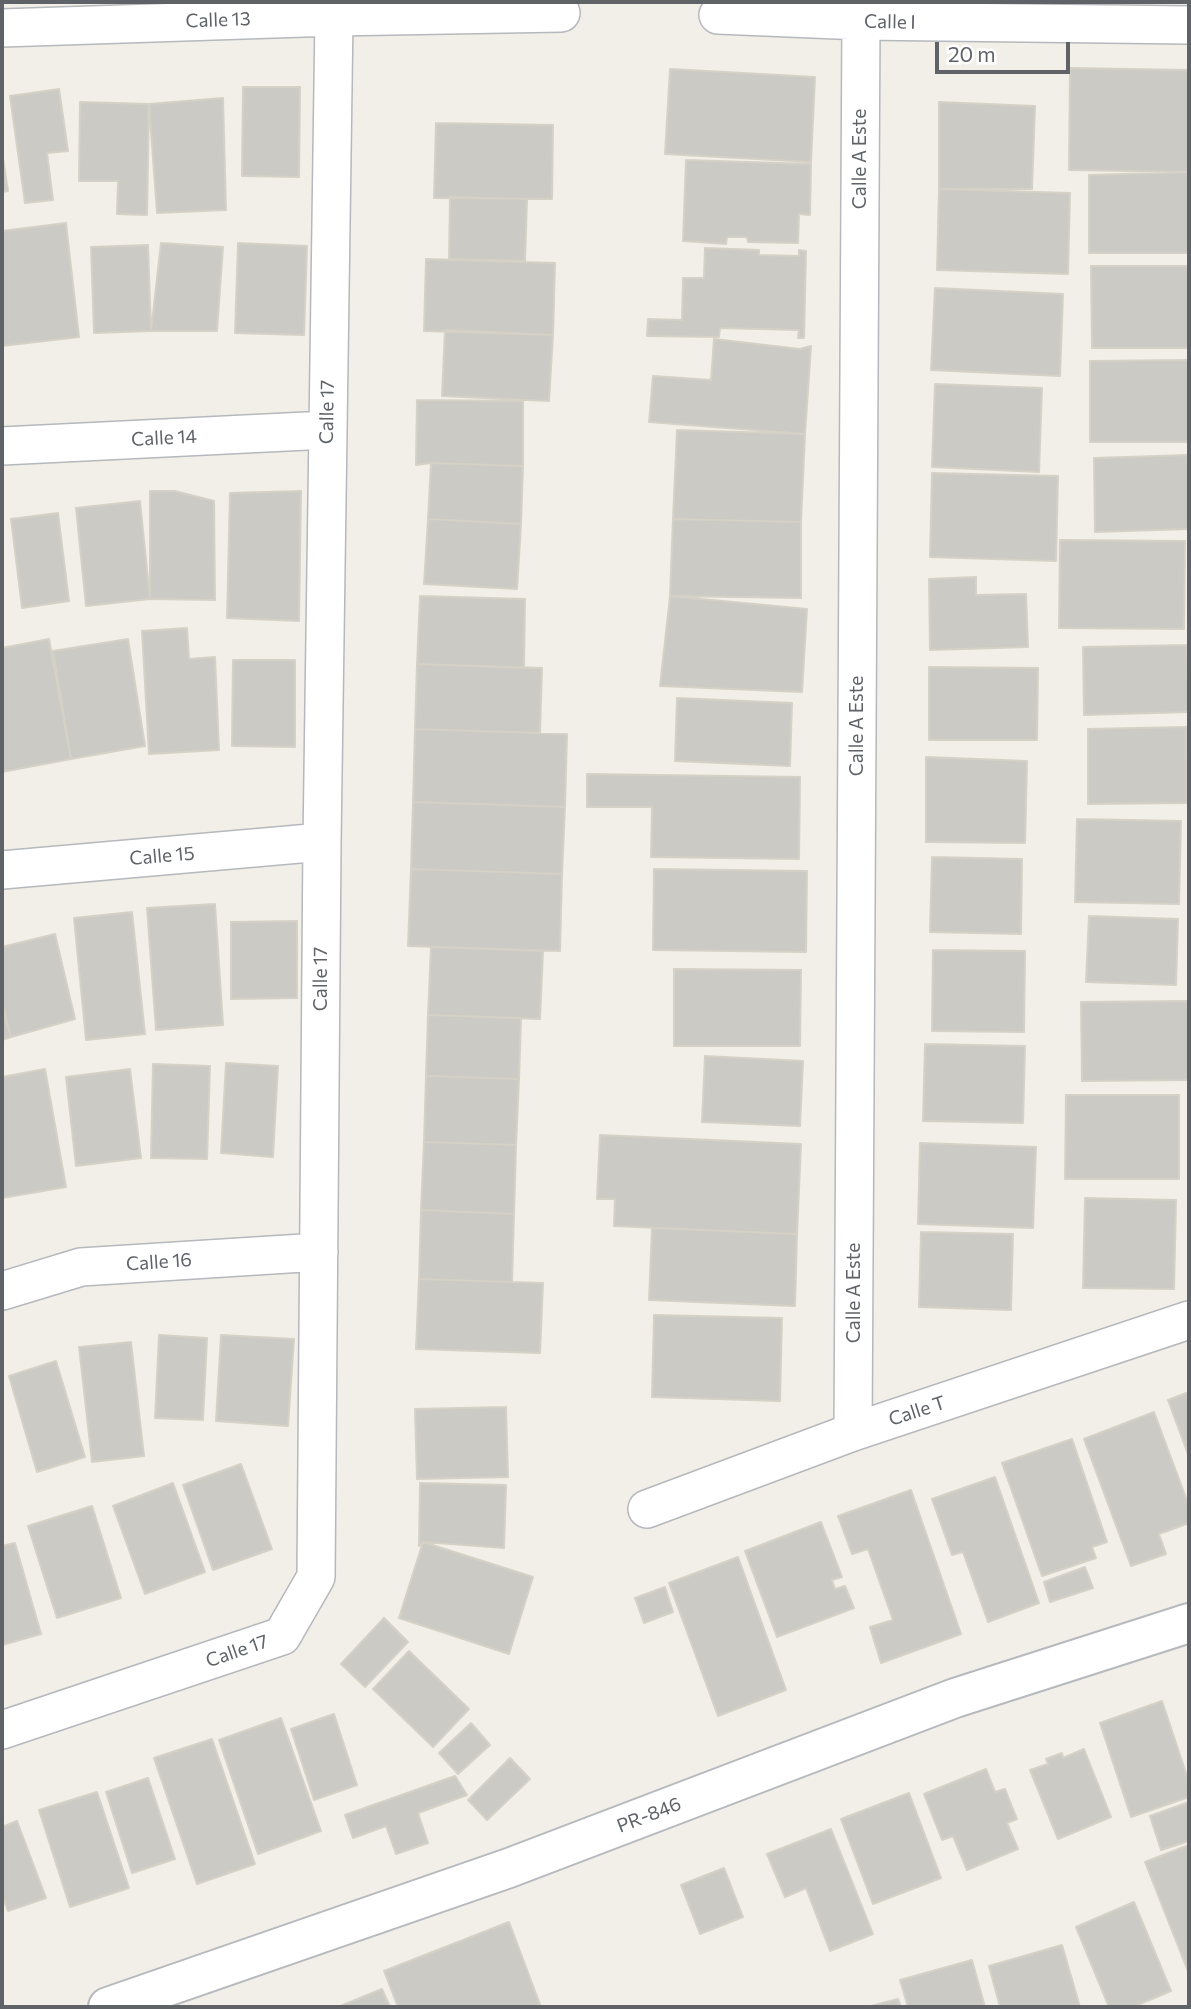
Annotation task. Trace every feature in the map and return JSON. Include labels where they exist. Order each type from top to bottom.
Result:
[{"type":"street","name":"Calle 13","points":[[2,28],[561,13]]},
{"type":"street","name":"Calle I","points":[[718,15],[861,21],[1189,25]]},
{"type":"street","name":"Calle 17","points":[[2,1730],[282,1636],[316,1577],[322,842],[334,17]]},
{"type":"street","name":"Calle A Este","points":[[853,1432],[861,21]]},
{"type":"street","name":"Calle 14","points":[[2,446],[327,430]]},
{"type":"street","name":"Calle 15","points":[[2,870],[322,842]]},
{"type":"street","name":"Calle 16","points":[[2,1291],[81,1267],[319,1252]]},
{"type":"street","name":"Calle T","points":[[647,1509],[853,1432],[1189,1321]]},
{"type":"street","name":"PR-846","points":[[108,2007],[151,2001],[955,1699],[1189,1623]]},
{"type":"building","points":[[1070,68],[1189,70],[1189,172],[1069,170]]},
{"type":"building","points":[[670,69],[815,77],[811,162],[665,154]]},
{"type":"building","points":[[243,87],[300,87],[299,177],[242,176]]},
{"type":"building","points":[[59,89],[68,151],[47,153],[53,200],[25,203],[10,96]]},
{"type":"building","points":[[223,98],[226,210],[157,213],[149,104]]},
{"type":"building","points":[[80,102],[149,104],[147,215],[117,214],[118,181],[79,181]]},
{"type":"building","points":[[939,102],[1035,106],[1032,189],[939,189]]},
{"type":"building","points":[[436,123],[553,125],[552,199],[434,198]]},
{"type":"building","points":[[2,152],[8,191],[2,192]]},
{"type":"building","points":[[686,160],[811,164],[810,215],[799,214],[798,243],[748,242],[747,237],[727,237],[726,244],[683,241]]},
{"type":"building","points":[[1189,172],[1189,253],[1089,253],[1089,175]]},
{"type":"building","points":[[939,189],[1070,193],[1068,274],[937,270]]},
{"type":"building","points":[[450,197],[527,199],[525,261],[449,259]]},
{"type":"building","points":[[66,223],[79,337],[2,346],[2,231]]},
{"type":"building","points":[[161,243],[223,247],[217,331],[151,331]]},
{"type":"building","points":[[238,243],[307,246],[304,335],[235,333]]},
{"type":"building","points":[[148,245],[151,331],[94,333],[91,247]]},
{"type":"building","points":[[705,248],[759,250],[759,255],[799,256],[799,250],[806,251],[804,338],[798,338],[799,330],[720,328],[719,337],[647,336],[648,319],[682,320],[683,278],[704,278]]},
{"type":"building","points":[[426,259],[555,263],[553,335],[424,331]]},
{"type":"building","points":[[1091,266],[1189,266],[1189,348],[1092,348]]},
{"type":"building","points":[[935,288],[1063,294],[1060,376],[931,370]]},
{"type":"building","points":[[445,330],[553,335],[549,401],[442,396]]},
{"type":"building","points":[[714,339],[800,349],[811,346],[805,434],[649,422],[653,376],[711,380]]},
{"type":"building","points":[[1189,360],[1189,442],[1090,442],[1090,361]]},
{"type":"building","points":[[935,384],[1042,388],[1039,472],[932,467]]},
{"type":"building","points":[[417,400],[523,401],[523,466],[431,463],[416,465]]},
{"type":"building","points":[[677,430],[805,434],[801,522],[673,519]]},
{"type":"building","points":[[1189,455],[1189,529],[1095,532],[1094,458]]},
{"type":"building","points":[[431,463],[523,466],[521,524],[428,519]]},
{"type":"building","points":[[932,473],[1058,476],[1056,561],[930,557]]},
{"type":"building","points":[[150,491],[175,491],[214,501],[215,600],[150,599]]},
{"type":"building","points":[[301,491],[299,621],[227,618],[230,493]]},
{"type":"building","points":[[140,501],[150,599],[86,606],[76,508]]},
{"type":"building","points":[[58,513],[69,601],[22,608],[11,519]]},
{"type":"building","points":[[428,519],[521,524],[517,589],[424,584]]},
{"type":"building","points":[[673,519],[801,522],[801,598],[670,596]]},
{"type":"building","points":[[1060,540],[1185,541],[1184,629],[1059,628]]},
{"type":"building","points":[[976,577],[976,595],[1026,594],[1028,647],[930,650],[929,579]]},
{"type":"building","points":[[420,596],[525,599],[524,668],[417,664]]},
{"type":"building","points":[[670,596],[807,609],[802,692],[660,686]]},
{"type":"building","points":[[187,628],[189,659],[215,657],[219,750],[149,754],[142,631]]},
{"type":"building","points":[[49,639],[71,759],[2,772],[2,648]]},
{"type":"building","points":[[128,639],[145,746],[71,759],[53,651]]},
{"type":"building","points":[[1187,645],[1189,712],[1084,715],[1083,647]]},
{"type":"building","points":[[233,660],[295,660],[295,747],[232,746]]},
{"type":"building","points":[[417,664],[542,668],[540,733],[415,729]]},
{"type":"building","points":[[929,667],[1038,668],[1037,740],[929,740]]},
{"type":"building","points":[[677,698],[792,703],[790,766],[675,761]]},
{"type":"building","points":[[1186,727],[1187,803],[1088,804],[1088,729]]},
{"type":"building","points":[[415,729],[567,734],[565,807],[413,802]]},
{"type":"building","points":[[926,757],[1027,761],[1025,843],[926,842]]},
{"type":"building","points":[[587,774],[800,777],[799,859],[651,857],[652,807],[587,807]]},
{"type":"building","points":[[413,802],[565,807],[562,874],[411,869]]},
{"type":"building","points":[[1077,819],[1181,821],[1179,904],[1075,902]]},
{"type":"building","points":[[932,857],[1022,859],[1021,934],[930,932]]},
{"type":"building","points":[[411,869],[562,874],[560,951],[408,946]]},
{"type":"building","points":[[654,869],[807,871],[806,952],[653,950]]},
{"type":"building","points":[[215,904],[223,1025],[156,1030],[147,908]]},
{"type":"building","points":[[132,912],[145,1034],[86,1040],[74,918]]},
{"type":"building","points":[[1089,916],[1178,919],[1176,985],[1086,982]]},
{"type":"building","points":[[297,921],[297,998],[231,999],[231,922]]},
{"type":"building","points":[[55,934],[75,1019],[11,1037],[2,1002],[2,947]]},
{"type":"building","points":[[431,947],[543,951],[540,1019],[428,1015]]},
{"type":"building","points":[[933,950],[1025,951],[1024,1032],[932,1031]]},
{"type":"building","points":[[674,969],[801,970],[800,1046],[674,1046]]},
{"type":"building","points":[[1188,1001],[1188,1080],[1082,1081],[1081,1002]]},
{"type":"building","points":[[2,1009],[11,1037],[2,1040]]},
{"type":"building","points":[[428,1015],[521,1018],[519,1079],[426,1076]]},
{"type":"building","points":[[925,1044],[1025,1046],[1023,1123],[923,1121]]},
{"type":"building","points":[[705,1056],[803,1061],[800,1126],[702,1122]]},
{"type":"building","points":[[226,1063],[278,1066],[273,1157],[221,1153]]},
{"type":"building","points":[[153,1064],[210,1066],[207,1159],[151,1158]]},
{"type":"building","points":[[45,1069],[66,1187],[2,1198],[2,1077]]},
{"type":"building","points":[[130,1069],[141,1158],[76,1166],[66,1077]]},
{"type":"building","points":[[426,1076],[519,1079],[516,1145],[424,1142]]},
{"type":"building","points":[[1066,1095],[1179,1095],[1179,1179],[1065,1179]]},
{"type":"building","points":[[600,1135],[801,1144],[797,1234],[614,1226],[615,1199],[597,1199]]},
{"type":"building","points":[[424,1142],[516,1145],[514,1214],[421,1210]]},
{"type":"building","points":[[920,1143],[1036,1147],[1033,1228],[918,1224]]},
{"type":"building","points":[[1085,1198],[1176,1200],[1174,1289],[1083,1288]]},
{"type":"building","points":[[421,1210],[514,1214],[512,1282],[419,1279]]},
{"type":"building","points":[[652,1228],[797,1234],[795,1306],[649,1300]]},
{"type":"building","points":[[921,1232],[1013,1234],[1011,1310],[919,1307]]},
{"type":"building","points":[[419,1279],[543,1283],[540,1353],[416,1349]]},
{"type":"building","points":[[654,1315],[782,1318],[780,1401],[652,1397]]},
{"type":"building","points":[[159,1335],[207,1338],[203,1420],[155,1418]]},
{"type":"building","points":[[221,1335],[294,1339],[288,1426],[216,1421]]},
{"type":"building","points":[[131,1342],[144,1456],[92,1462],[79,1347]]},
{"type":"building","points":[[56,1361],[85,1457],[37,1472],[9,1376]]},
{"type":"building","points":[[1189,1392],[1189,1457],[1168,1400]]},
{"type":"building","points":[[506,1407],[508,1477],[417,1479],[415,1409]]},
{"type":"building","points":[[1154,1412],[1189,1506],[1189,1523],[1159,1534],[1166,1554],[1131,1566],[1084,1439]]},
{"type":"building","points":[[1072,1439],[1107,1542],[1092,1547],[1096,1558],[1042,1576],[1002,1463]]},
{"type":"building","points":[[241,1464],[272,1549],[213,1570],[183,1485]]},
{"type":"building","points":[[995,1477],[1039,1603],[988,1622],[963,1552],[952,1555],[932,1499]]},
{"type":"building","points":[[173,1483],[205,1572],[145,1594],[113,1506]]},
{"type":"building","points":[[420,1483],[506,1485],[504,1548],[423,1542],[419,1546]]},
{"type":"building","points":[[911,1490],[961,1634],[881,1663],[870,1627],[893,1620],[868,1549],[852,1554],[838,1516]]},
{"type":"building","points":[[92,1506],[121,1598],[57,1618],[28,1526]]},
{"type":"building","points":[[821,1522],[842,1577],[832,1580],[835,1589],[845,1586],[854,1608],[777,1637],[745,1551]]},
{"type":"building","points":[[423,1542],[533,1577],[509,1654],[399,1618]]},
{"type":"building","points":[[15,1543],[41,1634],[2,1645],[2,1546]]},
{"type":"building","points":[[738,1557],[786,1690],[718,1716],[669,1583]]},
{"type":"building","points":[[1085,1567],[1093,1588],[1050,1602],[1044,1582]]},
{"type":"building","points":[[665,1587],[673,1612],[644,1623],[635,1598]]},
{"type":"building","points":[[384,1618],[408,1642],[365,1687],[341,1664]]},
{"type":"building","points":[[409,1651],[469,1709],[433,1747],[373,1689]]},
{"type":"building","points":[[1162,1701],[1189,1782],[1189,1797],[1131,1817],[1100,1723]]},
{"type":"building","points":[[334,1714],[357,1785],[314,1800],[291,1729]]},
{"type":"building","points":[[281,1718],[321,1831],[258,1854],[219,1740]]},
{"type":"building","points":[[471,1723],[490,1745],[458,1774],[439,1753]]},
{"type":"building","points":[[212,1739],[255,1864],[197,1884],[154,1758]]},
{"type":"building","points":[[1084,1749],[1111,1817],[1058,1839],[1030,1770],[1048,1764],[1046,1759],[1062,1753],[1063,1758]]},
{"type":"building","points":[[510,1758],[530,1779],[487,1820],[468,1800]]},
{"type":"building","points":[[986,1769],[995,1792],[1005,1789],[1017,1819],[1007,1823],[1018,1849],[967,1870],[953,1836],[942,1840],[924,1794]]},
{"type":"building","points":[[455,1776],[467,1795],[418,1813],[428,1843],[396,1854],[386,1826],[353,1838],[345,1815]]},
{"type":"building","points":[[148,1778],[175,1859],[132,1873],[106,1792]]},
{"type":"building","points":[[97,1792],[129,1888],[70,1907],[39,1810]]},
{"type":"building","points":[[909,1793],[941,1878],[873,1904],[841,1819]]},
{"type":"building","points":[[1189,1802],[1189,1841],[1161,1850],[1150,1816]]},
{"type":"building","points":[[17,1821],[46,1898],[8,1911],[2,1895],[2,1827]]},
{"type":"building","points":[[831,1829],[873,1934],[830,1951],[806,1888],[785,1897],[767,1854]]},
{"type":"building","points":[[1189,1845],[1189,1974],[1145,1862]]},
{"type":"building","points":[[724,1868],[743,1917],[700,1934],[681,1885]]},
{"type":"building","points":[[1134,1902],[1171,1991],[1133,2007],[1109,2007],[1076,1927]]},
{"type":"building","points":[[509,1922],[541,2007],[398,2007],[384,1971]]},
{"type":"building","points":[[1062,1945],[1080,2007],[1000,2007],[989,1966]]},
{"type":"building","points":[[972,1960],[985,2007],[908,2007],[900,1980]]},
{"type":"building","points":[[382,1989],[390,2007],[338,2007]]},
{"type":"building","points":[[898,1999],[901,2007],[867,2007]]}]
